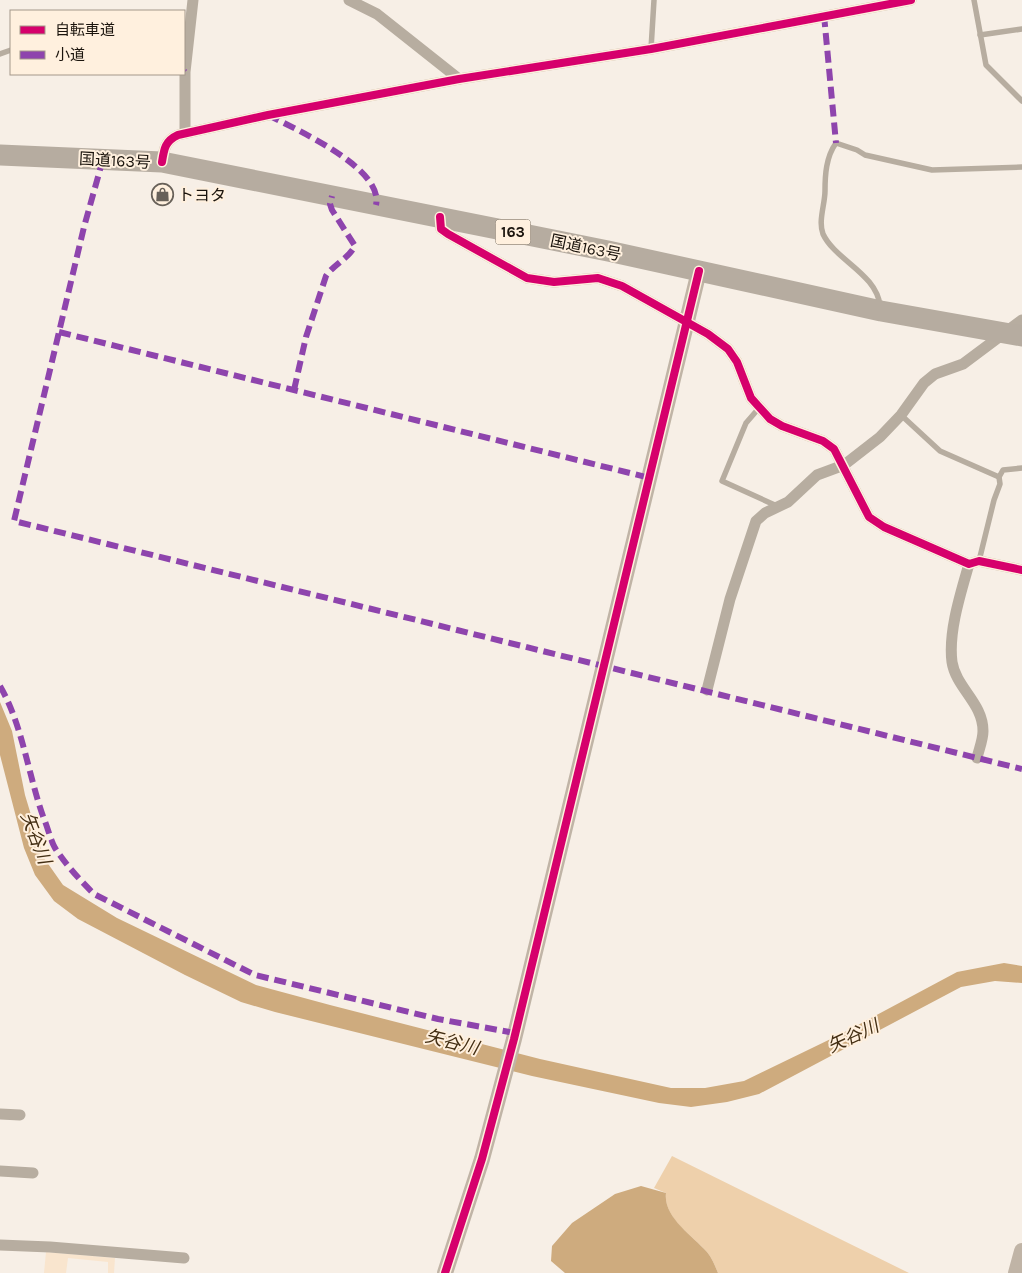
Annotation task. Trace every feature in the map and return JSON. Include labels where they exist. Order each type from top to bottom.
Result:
[{"type":"highway","name":"国道163号","points":[[0,155],[162,162],[440,217],[881,311],[1014,335]]},
{"type":"street","points":[[185,134],[185,72],[193,0]]},
{"type":"street","points":[[349,0],[377,14],[460,79]]},
{"type":"street","points":[[162,162],[165,145],[170,138],[268,115],[460,79],[651,49],[911,0]]},
{"type":"street","points":[[440,217],[441,229],[448,234],[527,278],[554,282],[598,278],[622,286],[688,322],[728,349],[737,362],[745,387],[758,408],[782,426],[823,441],[834,449],[844,465],[869,517],[884,527],[974,562],[1022,570]]},
{"type":"street","points":[[445,1273],[482,1159],[514,1039],[600,675],[699,271]]},
{"type":"street","points":[[707,690],[730,599],[756,521],[765,513],[788,502],[817,475],[844,465],[880,437],[900,415],[924,383],[935,374],[963,364],[1014,335],[1022,320]]},
{"type":"street","points":[[974,562],[954,620],[952,662],[960,682],[977,706],[983,731],[977,758]]},
{"type":"street","points":[[0,1114],[20,1115]]},
{"type":"street","points":[[0,1171],[33,1172]]},
{"type":"street","points":[[0,1246],[50,1247],[184,1258]]},
{"type":"street","points":[[1016,1273],[1022,1251]]},
{"type":"lane","points":[[651,49],[654,0]]},
{"type":"lane","points":[[974,0],[986,65],[1022,102]]},
{"type":"lane","points":[[980,35],[1022,29]]},
{"type":"lane","points":[[881,311],[880,301],[856,267],[836,250],[822,232],[825,170],[836,143],[857,150],[865,155],[932,170],[1022,167]]},
{"type":"lane","points":[[758,408],[746,423],[722,481],[779,507]]},
{"type":"lane","points":[[900,415],[940,451],[1000,477]]},
{"type":"lane","points":[[974,562],[1003,470],[1022,468]]},
{"type":"shaded area","points":[[672,1156],[909,1273],[718,1273],[707,1252],[674,1218],[666,1202],[666,1193],[654,1188]]},
{"type":"shaded area","points":[[46,1252],[115,1258],[114,1273],[108,1273],[108,1262],[68,1258],[66,1273],[44,1273]]},
{"type":"water","name":"矢谷川","points":[[0,702],[12,731],[25,795],[44,858],[63,885],[117,918],[256,985],[540,1059],[671,1088],[705,1088],[744,1081],[843,1033],[957,972],[1004,963],[1022,966],[1022,983],[995,981],[961,987],[759,1094],[727,1102],[691,1107],[659,1103],[532,1076],[275,1012],[241,1002],[185,975],[78,919],[54,901],[35,875],[24,848],[0,755]]},
{"type":"water","points":[[641,1186],[666,1193],[666,1202],[674,1218],[707,1252],[718,1273],[565,1273],[551,1261],[552,1246],[572,1223],[615,1194]]},
{"type":"marked path","points":[[824,15],[836,143]]},
{"type":"marked path","points":[[268,115],[335,151],[352,164],[366,177],[375,191],[376,205]]},
{"type":"marked path","points":[[103,159],[84,227],[14,521],[1022,769]]},
{"type":"marked path","points":[[294,390],[306,337],[326,276],[355,246],[332,210],[330,204],[332,196]]},
{"type":"marked path","points":[[59,332],[650,478]]},
{"type":"marked path","points":[[0,686],[8,701],[20,734],[38,802],[53,845],[78,878],[94,894],[255,975],[438,1019],[515,1033]]},
{"type":"cycle path","points":[[162,162],[166,146],[170,140],[178,135],[268,115],[459,79],[651,49],[911,0]]},
{"type":"cycle path","points":[[440,217],[441,229],[448,234],[527,278],[554,282],[598,278],[622,286],[708,334],[728,349],[737,362],[751,398],[770,419],[782,426],[823,441],[834,449],[869,517],[884,527],[969,564],[979,561],[1022,570]]},
{"type":"cycle path","points":[[445,1273],[482,1159],[514,1039],[699,271]]},
{"type":"place","name":"トヨタ","points":[[162,195]]}]
